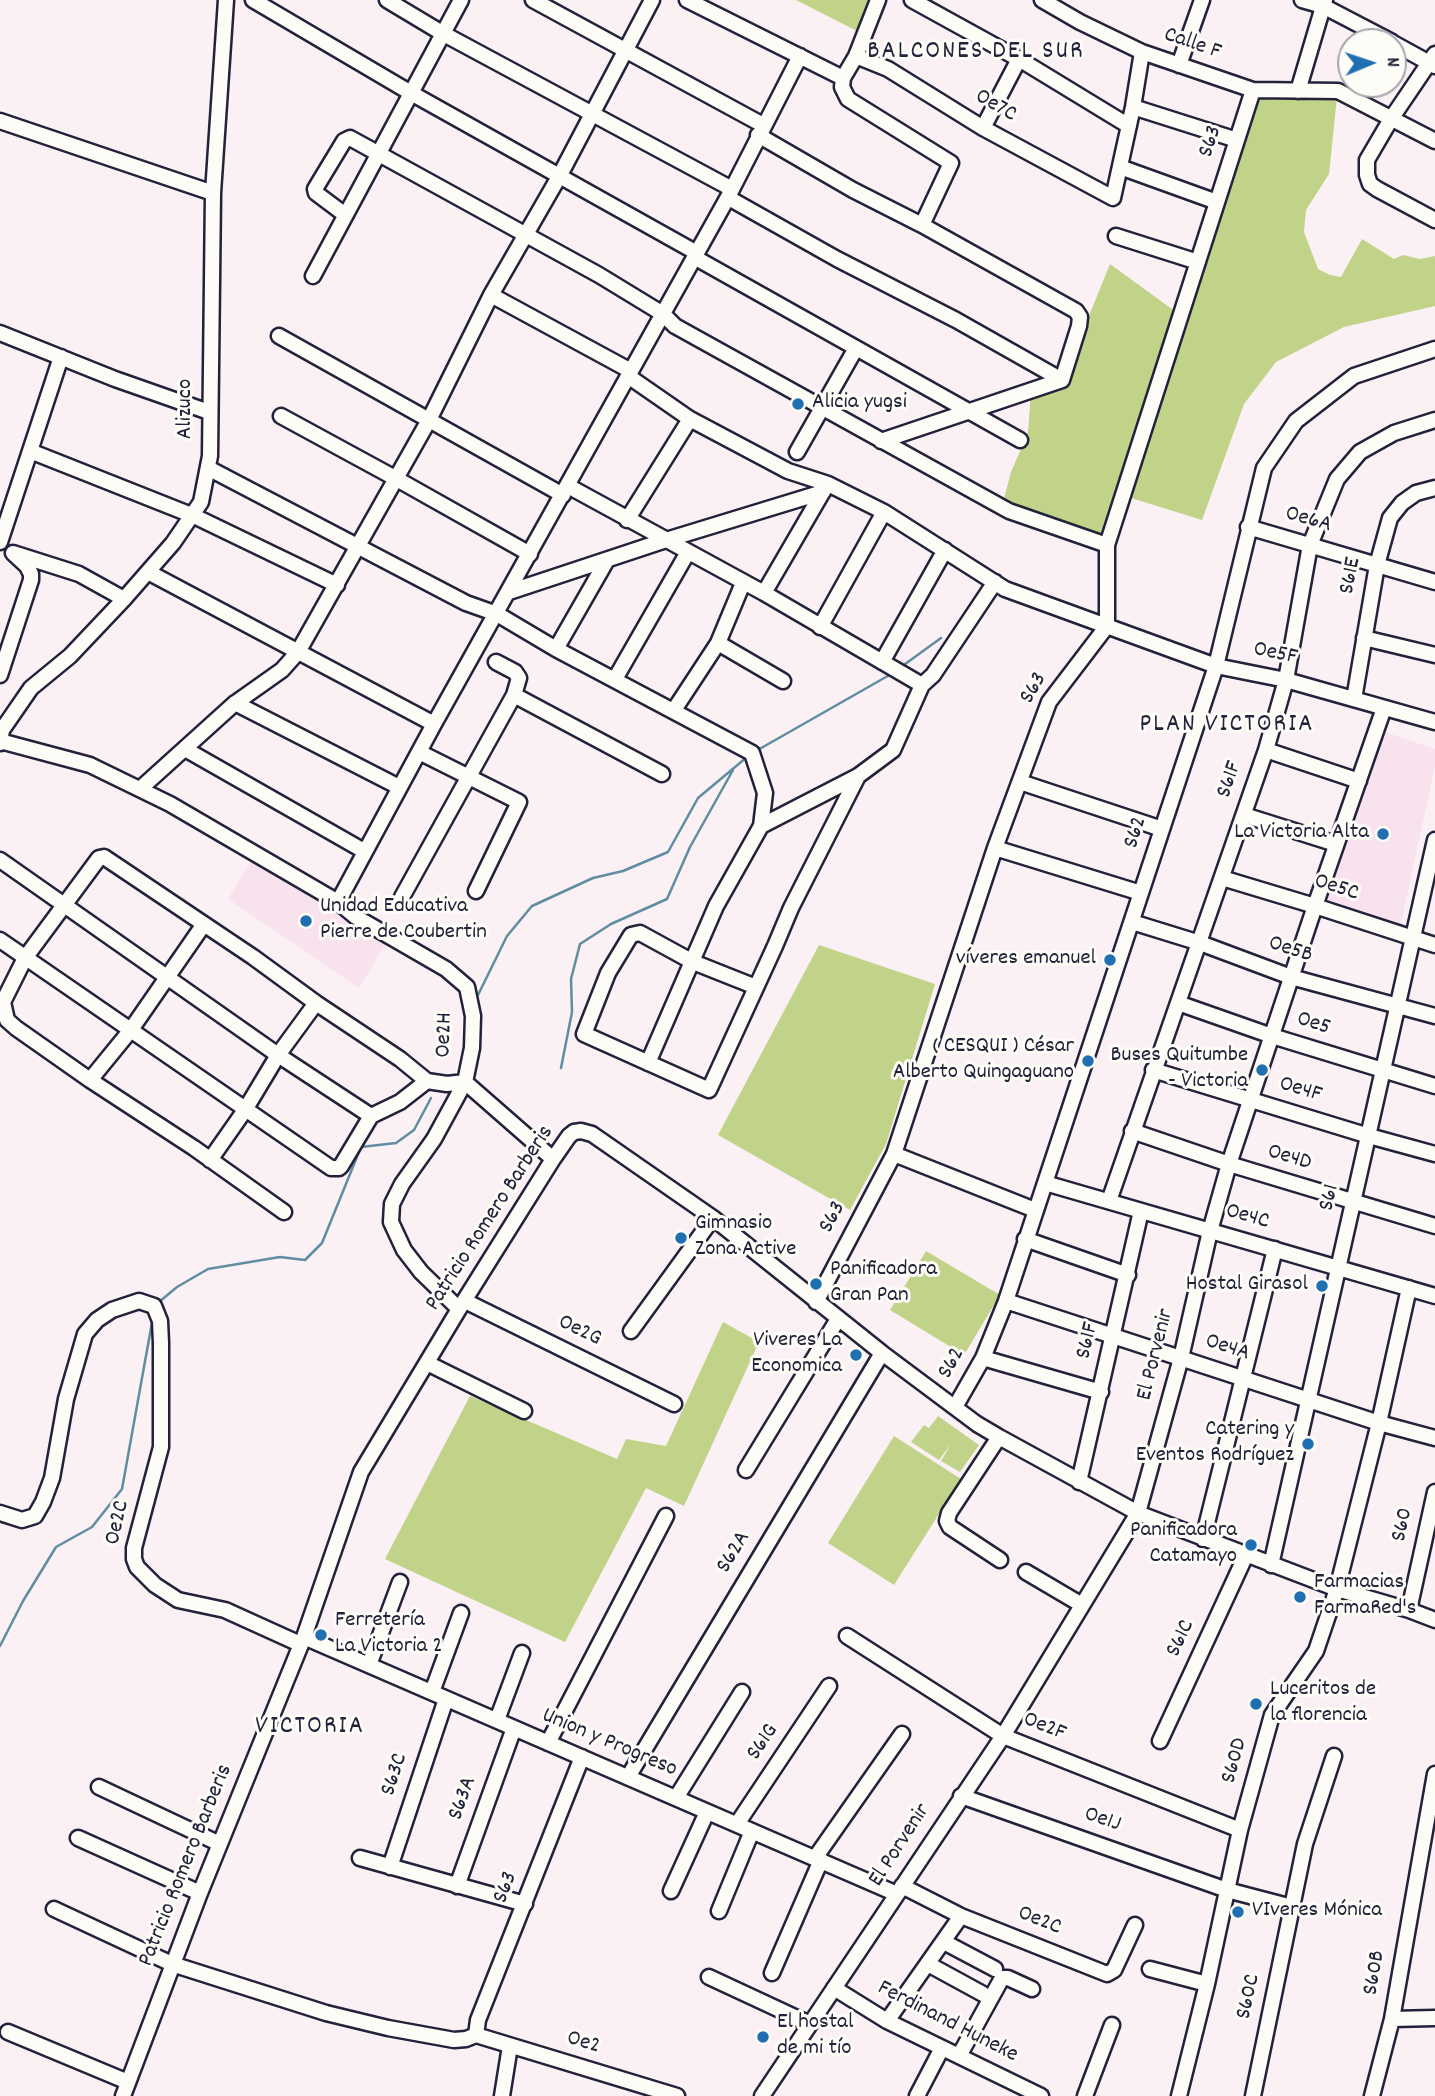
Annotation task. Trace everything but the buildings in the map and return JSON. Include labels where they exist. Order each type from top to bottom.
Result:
[{"type":"street","name":"Alizuco","points":[[1,739],[31,688],[70,656],[124,599],[194,516],[201,502],[208,468],[213,193],[226,0]]},
{"type":"street","points":[[253,0],[856,348],[1020,439]]},
{"type":"street","points":[[387,0],[442,33],[592,113],[837,259],[956,320],[1062,380]]},
{"type":"street","points":[[313,276],[461,0]]},
{"type":"street","points":[[533,0],[761,130],[853,190],[922,225],[1076,311],[1080,317],[1079,326],[1062,380]]},
{"type":"street","points":[[141,788],[235,703],[282,670],[298,652],[429,420],[491,295],[560,175],[652,0]]},
{"type":"street","points":[[687,0],[843,78]]},
{"type":"street","points":[[717,15],[722,0]]},
{"type":"street","points":[[878,0],[856,56],[843,78],[842,87],[848,99],[951,163],[922,225]]},
{"type":"street","points":[[912,0],[1019,59],[1129,126]]},
{"type":"street","name":"Calle F","points":[[1042,0],[1142,52],[1179,65],[1253,90],[1338,91],[1391,119]]},
{"type":"street","points":[[1179,65],[1202,0]]},
{"type":"street","points":[[1302,0],[1324,3],[1368,28]]},
{"type":"street","points":[[1298,91],[1324,3]]},
{"type":"street","points":[[1407,49],[1433,61],[1391,119],[1367,160],[1367,175],[1370,184],[1377,190],[1435,220]]},
{"type":"street","points":[[1142,52],[1120,167],[1217,202]]},
{"type":"street","points":[[338,902],[433,724],[497,614],[629,373],[733,195],[761,130],[800,56]]},
{"type":"street","name":"Oe7C","points":[[856,56],[888,69],[984,128],[1113,198],[1120,167]]},
{"type":"street","points":[[984,128],[1019,59]]},
{"type":"street","name":"S63","points":[[816,1302],[894,1154],[995,848],[1049,702],[1107,626],[1107,545],[1253,90]]},
{"type":"street","points":[[1133,107],[1237,140]]},
{"type":"street","points":[[1391,119],[1435,141]]},
{"type":"street","points":[[0,121],[213,193]]},
{"type":"street","points":[[344,214],[316,193],[316,186],[346,138],[350,138],[599,275],[663,314],[675,326],[1009,511],[1107,545]]},
{"type":"street","points":[[1116,236],[1198,262]]},
{"type":"street","name":"Oe5F","points":[[491,295],[629,373],[690,419],[788,471],[884,512],[1005,589],[1216,666],[1286,680],[1435,722]]},
{"type":"street","points":[[0,333],[209,412]]},
{"type":"street","points":[[279,336],[429,420],[666,540],[764,593],[922,685]]},
{"type":"street","points":[[797,452],[856,348]]},
{"type":"street","name":"S62","points":[[955,1407],[983,1358],[1006,1301],[1163,829],[1216,666],[1264,468],[1296,421],[1354,376],[1435,349]]},
{"type":"street","points":[[0,542],[61,357]]},
{"type":"street","points":[[881,441],[1062,380]]},
{"type":"street","points":[[281,416],[530,554]]},
{"type":"street","points":[[627,520],[690,419]]},
{"type":"street","name":"S61F","points":[[1109,1201],[1266,750],[1286,680],[1310,545],[1337,479],[1360,452],[1394,433],[1435,420]]},
{"type":"street","points":[[30,451],[194,516],[337,585]]},
{"type":"street","points":[[208,468],[466,603],[497,614],[556,649],[752,753],[765,793],[761,826],[716,906],[648,1063]]},
{"type":"street","points":[[509,592],[825,488]]},
{"type":"street","points":[[764,593],[825,488]]},
{"type":"street","name":"S61E","points":[[1354,699],[1377,565],[1390,518],[1402,503],[1416,493],[1435,488]]},
{"type":"street","points":[[820,626],[884,512]]},
{"type":"street","name":"Oe6A","points":[[1248,527],[1435,582]]},
{"type":"street","points":[[882,662],[945,550]]},
{"type":"street","points":[[6,551],[79,574],[124,599]]},
{"type":"street","points":[[0,675],[31,580],[27,566],[6,551]]},
{"type":"street","points":[[615,679],[688,552]]},
{"type":"street","points":[[556,649],[607,559]]},
{"type":"street","points":[[148,572],[433,724]]},
{"type":"street","points":[[674,710],[718,643],[743,583]]},
{"type":"street","points":[[761,826],[858,776],[893,750],[922,685],[933,675],[995,583]]},
{"type":"street","points":[[1364,638],[1435,655]]},
{"type":"street","points":[[718,643],[783,681]]},
{"type":"street","points":[[402,897],[514,695],[519,678],[515,672],[496,662]]},
{"type":"street","points":[[514,695],[662,774]]},
{"type":"street","points":[[235,703],[399,787]]},
{"type":"street","name":"El Porvenir","points":[[762,2096],[1003,1736],[1138,1513],[1181,1358],[1210,1231],[1229,1164],[1314,905],[1384,708]]},
{"type":"street","points":[[0,713],[1,739]]},
{"type":"street","name":"Oe2H","points":[[1,739],[90,765],[141,788],[338,902],[356,917],[446,969],[467,987],[472,1016],[472,1048],[465,1082],[434,1139],[402,1184],[392,1203],[391,1222],[404,1250],[421,1272],[462,1305]]},
{"type":"street","points":[[185,749],[364,851]]},
{"type":"street","points":[[1266,750],[1359,781]]},
{"type":"street","points":[[419,752],[519,802],[476,891]]},
{"type":"street","points":[[756,987],[693,962],[639,933],[631,935],[608,973],[584,1034],[709,1090],[756,987],[790,908],[858,776]]},
{"type":"street","points":[[1020,782],[1163,829]]},
{"type":"street","points":[[1244,815],[1336,844]]},
{"type":"street","name":"S61","points":[[1270,1565],[1413,937],[1431,873],[1435,840]]},
{"type":"street","points":[[995,848],[1141,893]]},
{"type":"street","points":[[284,1212],[90,1080],[8,1020],[3,1002],[26,958],[99,858],[104,857],[204,924],[400,1059],[427,1081],[447,1084],[465,1082],[553,1159]]},
{"type":"street","points":[[3,866],[65,905],[278,1055],[371,1116]]},
{"type":"street","name":"Oe5C","points":[[1222,878],[1435,945]]},
{"type":"street","name":"Oe5B","points":[[1132,922],[1200,943],[1291,977],[1435,1016]]},
{"type":"street","points":[[90,1080],[130,1031],[204,924]]},
{"type":"street","points":[[0,940],[335,1169],[341,1166],[371,1116],[400,1102],[427,1081]]},
{"type":"street","points":[[210,1160],[245,1110],[278,1055],[316,1003]]},
{"type":"street","name":"Oe5","points":[[1178,1003],[1435,1086]]},
{"type":"street","name":"Oe4F","points":[[1153,1070],[1435,1154]]},
{"type":"street","name":"Oe4D","points":[[1132,1131],[1229,1164],[1435,1226]]},
{"type":"street","name":"Patricio Romero Barberis","points":[[126,2089],[172,1964],[302,1641],[361,1472],[553,1159],[574,1132],[587,1132],[713,1218],[882,1353],[977,1424],[999,1437],[1138,1513],[1270,1565],[1435,1620]]},
{"type":"street","points":[[894,1154],[1035,1210]]},
{"type":"street","name":"Oe4C","points":[[1045,1183],[1435,1296]]},
{"type":"street","name":"S61F","points":[[1079,1482],[1141,1211]]},
{"type":"street","points":[[631,1331],[713,1218]]},
{"type":"street","points":[[1025,1238],[1128,1275]]},
{"type":"street","points":[[1203,1539],[1275,1250]]},
{"type":"street","name":"S60D","points":[[1179,2096],[1207,1984],[1240,1830],[1272,1715],[1316,1651],[1337,1589],[1379,1423],[1409,1288]]},
{"type":"street","name":"Oe2C","points":[[0,1513],[22,1520],[35,1516],[43,1502],[52,1478],[66,1399],[85,1334],[97,1320],[112,1310],[138,1301],[155,1306],[162,1343],[161,1447],[134,1548],[137,1567],[155,1585],[178,1600],[225,1610],[302,1641]]},
{"type":"street","name":"Oe4A","points":[[1006,1301],[1379,1423],[1435,1438]]},
{"type":"street","name":"Oe2G","points":[[462,1305],[674,1404]]},
{"type":"street","points":[[746,1470],[838,1319]]},
{"type":"street","name":"S62A","points":[[628,1777],[882,1353]]},
{"type":"street","points":[[983,1358],[1101,1392]]},
{"type":"street","points":[[427,1363],[524,1411]]},
{"type":"street","points":[[999,1437],[949,1513],[947,1521],[950,1527],[1000,1560]]},
{"type":"street","name":"S60","points":[[1409,1610],[1435,1492]]},
{"type":"street","points":[[548,1743],[666,1517]]},
{"type":"street","name":"S61C","points":[[1160,1741],[1246,1555]]},
{"type":"street","points":[[1026,1572],[1082,1605]]},
{"type":"street","points":[[369,1665],[400,1582]]},
{"type":"street","points":[[432,1692],[461,1613]]},
{"type":"street","name":"Oe2F","points":[[847,1636],[1003,1736],[1240,1830]]},
{"type":"street","name":"Union y Progreso","points":[[302,1641],[369,1665],[707,1812],[899,1890]]},
{"type":"street","points":[[496,1720],[522,1653]]},
{"type":"street","name":"S61G","points":[[737,1824],[829,1686]]},
{"type":"street","points":[[676,1798],[742,1692]]},
{"type":"street","name":"S63C","points":[[390,1867],[446,1699]]},
{"type":"street","name":"S63A","points":[[457,1886],[514,1728]]},
{"type":"street","points":[[772,1973],[818,1859],[902,1734]]},
{"type":"street","name":"S60C","points":[[1253,2096],[1306,1844],[1334,1756]]},
{"type":"street","name":"S63","points":[[476,2035],[478,2020],[582,1757]]},
{"type":"street","name":"S60B","points":[[1372,2096],[1392,2019],[1435,1774]]},
{"type":"street","points":[[99,1787],[220,1844]]},
{"type":"street","name":"Oe1J","points":[[961,1796],[1227,1889]]},
{"type":"street","points":[[671,1891],[707,1812]]},
{"type":"street","points":[[719,1910],[752,1831]]},
{"type":"street","points":[[78,1838],[200,1893]]},
{"type":"street","points":[[360,1858],[525,1904]]},
{"type":"street","points":[[1227,1889],[1292,1907]]},
{"type":"street","name":"Oe2C","points":[[899,1890],[1107,1974],[1114,1970],[1135,1925]]},
{"type":"street","points":[[54,1909],[172,1964],[326,2013],[454,2040],[476,2035]]},
{"type":"street","points":[[887,2021],[961,1916]]},
{"type":"street","points":[[944,1942],[995,1969]]},
{"type":"street","points":[[928,1964],[983,1994]]},
{"type":"street","points":[[1150,1969],[1207,1984]]},
{"type":"street","points":[[709,1977],[810,2024]]},
{"type":"street","points":[[959,2056],[1002,1978],[1032,1989]]},
{"type":"street","name":"Ferdinand Huneke","points":[[834,1988],[887,2021],[1038,2095]]},
{"type":"street","points":[[1392,2019],[1435,2018]]},
{"type":"street","points":[[1085,2096],[1112,2025]]},
{"type":"street","points":[[8,2032],[126,2089]]},
{"type":"street","name":"Oe2","points":[[476,2035],[677,2096]]},
{"type":"street","points":[[502,2096],[510,2046]]},
{"type":"street","points":[[917,2096],[942,2048]]},
{"type":"shaded area","name":"La Victoria Alta","points":[[1382,731],[1435,749],[1435,766],[1400,928],[1322,903]]},
{"type":"shaded area","name":"Unidad Educativa Pierre de Coubertin","points":[[253,858],[386,943],[359,988],[228,899]]},
{"type":"green space","points":[[796,0],[868,0],[857,31]]},
{"type":"green space","points":[[1258,96],[1337,97],[1329,174],[1306,210],[1304,232],[1318,269],[1341,277],[1362,239],[1394,259],[1403,255],[1420,259],[1435,256],[1435,306],[1344,327],[1276,362],[1244,404],[1202,520],[1128,497]]},
{"type":"green space","points":[[1110,264],[1176,312],[1104,539],[1004,499],[1011,472],[1028,433],[1031,391],[1063,380]]},
{"type":"green space","points":[[819,945],[935,984],[886,1144],[850,1210],[718,1135]]},
{"type":"green space","points":[[926,1251],[1000,1295],[964,1355],[890,1310]]},
{"type":"green space","points":[[723,1322],[759,1342],[684,1506],[646,1488],[565,1642],[385,1559],[470,1396],[617,1459],[626,1439],[666,1446]]},
{"type":"green space","points":[[938,1416],[979,1445],[960,1472],[941,1461],[951,1444],[939,1460],[911,1442],[924,1425],[929,1428]]},
{"type":"green space","points":[[894,1436],[961,1479],[894,1585],[828,1543]]},
{"type":"waterway","points":[[901,667],[941,638]]},
{"type":"waterway","points":[[756,751],[893,673]]},
{"type":"waterway","points":[[478,995],[507,936],[532,906],[593,878],[623,871],[668,852],[698,798],[747,757]]},
{"type":"waterway","points":[[561,1068],[572,1012],[571,979],[580,944],[611,924],[667,899],[690,847],[733,770]]},
{"type":"waterway","points":[[159,1302],[177,1287],[208,1269],[280,1257],[305,1260],[322,1243],[361,1147],[396,1143],[414,1130],[431,1098]]},
{"type":"waterway","points":[[0,1646],[23,1601],[56,1547],[92,1527],[122,1489],[153,1317]]},
{"type":"place","name":"Alicia yugsi","points":[[798,404]]},
{"type":"place","name":"La Victoria Alta","points":[[1383,834]]},
{"type":"place","name":"Unidad Educativa Pierre de Coubertin","points":[[306,921]]},
{"type":"place","name":"víveres emanuel","points":[[1110,960]]},
{"type":"place","name":"( CESQUI ) César Alberto Quingaguano","points":[[1088,1061]]},
{"type":"place","name":"Buses Quitumbe - Victoria","points":[[1262,1070]]},
{"type":"place","name":"Gimnasio Zona Active","points":[[681,1238]]},
{"type":"place","name":"Panificadora Gran Pan","points":[[816,1284]]},
{"type":"place","name":"Hostal Girasol","points":[[1322,1286]]},
{"type":"place","name":"Viveres La Economica","points":[[856,1355]]},
{"type":"place","name":"Catering y Eventos Rodríguez","points":[[1308,1444]]},
{"type":"place","name":"Panificadora Catamayo","points":[[1251,1545]]},
{"type":"place","name":"Farmacias FarmaRed's","points":[[1300,1597]]},
{"type":"place","name":"Ferretería La Victoria 2","points":[[321,1635]]},
{"type":"place","name":"Luceritos de la florencia","points":[[1256,1704]]},
{"type":"place","name":"VIveres Mónica","points":[[1238,1912]]},
{"type":"place","name":"El hostal de mi tío","points":[[763,2037]]},
{"type":"district","name":"BALCONES DEL SUR","points":[[976,53]]},
{"type":"district","name":"PLAN VICTORIA","points":[[1227,726]]},
{"type":"district","name":"VICTORIA","points":[[310,1728]]}]
